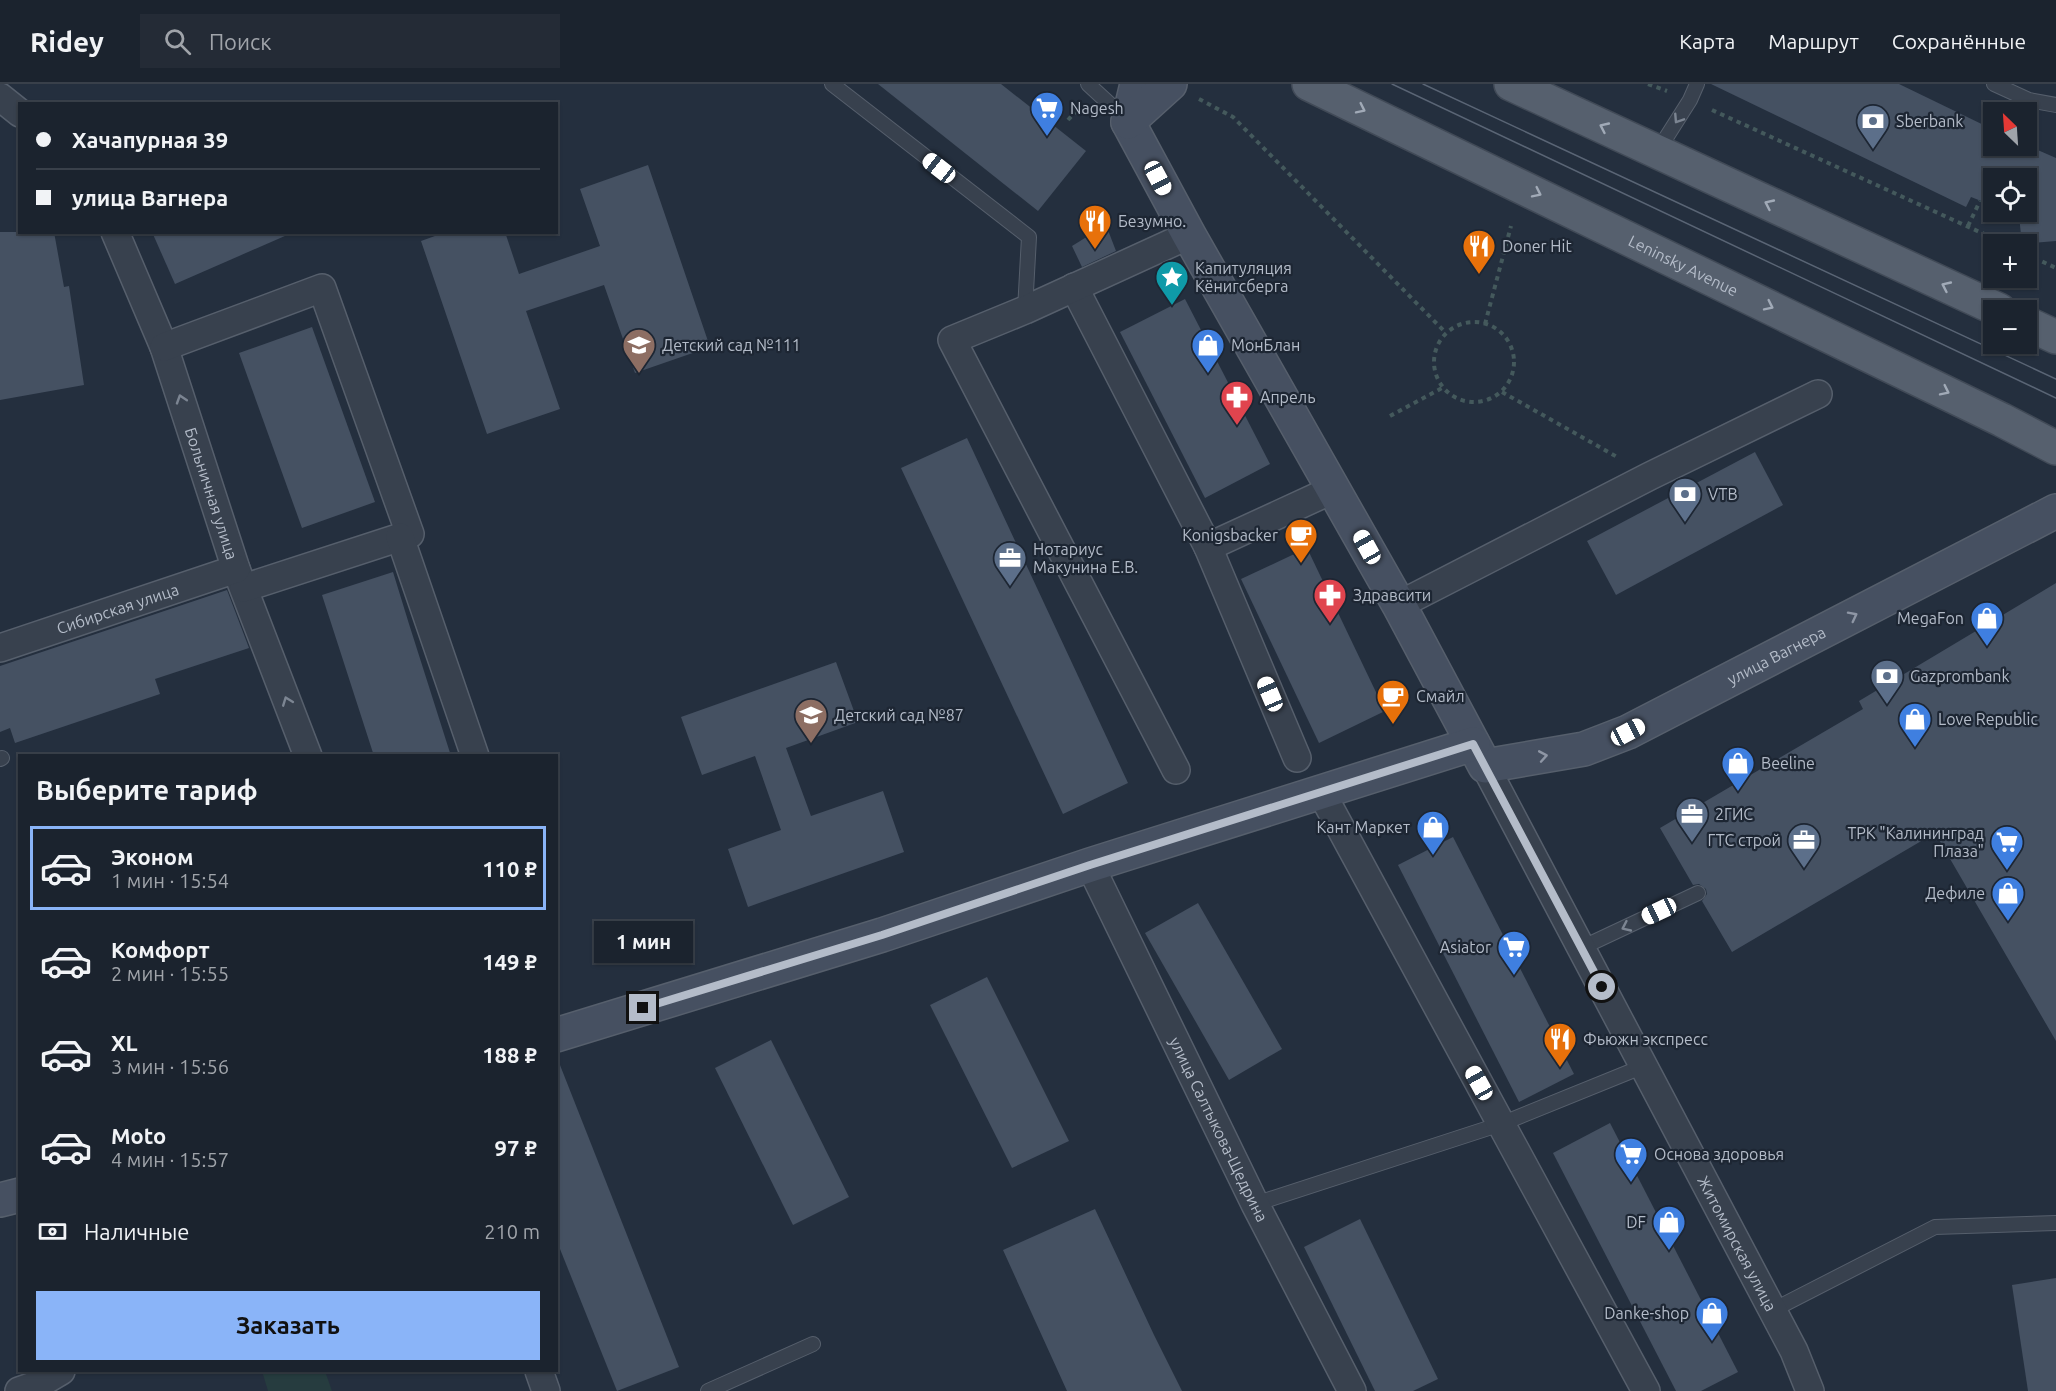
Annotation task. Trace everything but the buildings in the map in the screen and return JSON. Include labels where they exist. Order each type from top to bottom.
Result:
[{"type":"main road","name":"Leninsky Avenue","points":[[1308,84],[2056,448]]},
{"type":"main road","points":[[1511,84],[1983,303]]},
{"type":"main road","points":[[2037,328],[2056,337]]},
{"type":"street","points":[[1128,122],[1137,84]]},
{"type":"street","points":[[1128,122],[1170,84]]},
{"type":"street","points":[[0,97],[18,111]]},
{"type":"street","name":"Житомирская улица","points":[[1128,122],[1189,235],[1400,604],[1773,1310],[1810,1389]]},
{"type":"street","name":"Больничная улица","points":[[116,234],[164,347],[240,578],[307,754]]},
{"type":"street","points":[[1176,770],[952,340],[1025,310],[1189,235]]},
{"type":"street","points":[[1074,287],[1208,547],[1297,758]]},
{"type":"street","points":[[164,347],[322,288],[410,534],[400,537],[474,754]]},
{"type":"street","points":[[1400,604],[1650,476],[1818,394]]},
{"type":"street","points":[[1208,547],[1335,489]]},
{"type":"street","name":"улица Вагнера","points":[[558,1034],[882,935],[1090,865],[1321,792],[1479,755],[1584,749],[1628,732],[2056,511]]},
{"type":"street","name":"Сибирская улица","points":[[0,648],[240,578],[400,537]]},
{"type":"street","points":[[1321,792],[1646,1391]]},
{"type":"street","name":"улица Салтыкова-Щедрина","points":[[1090,865],[1255,1204],[1352,1391]]},
{"type":"street","points":[[0,1200],[18,1196]]},
{"type":"street","points":[[19,1391],[39,1384],[59,1372]]},
{"type":"street","points":[[539,1372],[546,1391]]},
{"type":"lane","points":[[832,84],[1029,237],[1025,310]]},
{"type":"lane","points":[[1088,84],[1128,122]]},
{"type":"lane","points":[[1657,152],[1690,100],[1697,84]]},
{"type":"lane","points":[[1994,84],[2029,100],[2056,105]]},
{"type":"lane","points":[[1581,948],[1698,893]]},
{"type":"lane","points":[[1255,1204],[1501,1124],[1644,1066]]},
{"type":"lane","points":[[1773,1310],[1935,1227],[2056,1223]]},
{"type":"lane","points":[[708,1391],[813,1344]]},
{"type":"path","points":[[1648,84],[1690,100],[1985,234]]},
{"type":"path","points":[[1233,117],[1446,333]]},
{"type":"path","points":[[1968,226],[1980,201]]},
{"type":"path","points":[[1485,324],[1511,226]]},
{"type":"path","points":[[2037,259],[2056,268]]},
{"type":"path","points":[[1471,322],[1496,328],[1505,336],[1513,353],[1513,371],[1502,392],[1491,399],[1478,402],[1464,401],[1452,397],[1442,387],[1436,377],[1434,365],[1439,343],[1446,333],[1458,325],[1471,322]]},
{"type":"path","points":[[1390,416],[1442,387]]},
{"type":"path","points":[[1502,392],[1650,476]]},
{"type":"green space","points":[[262,1372],[325,1372],[332,1391],[268,1391]]},
{"type":"tram line","points":[[1392,84],[2056,398]]},
{"type":"tram line","points":[[1423,84],[2056,379]]},
{"type":"place","name":"Nagesh","points":[[1047,137]]},
{"type":"place","name":"Sberbank","points":[[1873,150]]},
{"type":"place","name":"Безумно.","points":[[1095,250]]},
{"type":"place","name":"Doner Hit","points":[[1479,275]]},
{"type":"place","name":"Капитуляция Кёнигсберга","points":[[1172,306]]},
{"type":"place","name":"Детский сад №111","points":[[639,374]]},
{"type":"place","name":"МонБлан","points":[[1208,374]]},
{"type":"place","name":"Апрель","points":[[1237,426]]},
{"type":"place","name":"VTB","points":[[1685,523]]},
{"type":"place","name":"Konigsbacker","points":[[1301,564]]},
{"type":"place","name":"Нотариус Макунина Е.В.","points":[[1010,587]]},
{"type":"place","name":"Здравсити","points":[[1330,624]]},
{"type":"place","name":"MegaFon","points":[[1987,647]]},
{"type":"place","name":"Gazprombank","points":[[1887,705]]},
{"type":"place","name":"Смайл","points":[[1393,725]]},
{"type":"place","name":"Детский сад №87","points":[[811,744]]},
{"type":"place","name":"Love Republic","points":[[1915,748]]},
{"type":"place","name":"Beeline","points":[[1738,792]]},
{"type":"place","name":"2ГИС","points":[[1692,843]]},
{"type":"place","name":"Кант Маркет","points":[[1433,856]]},
{"type":"place","name":"ГТС строй","points":[[1804,869]]},
{"type":"place","name":"ТРК \"Калининград Плаза\"","points":[[2007,871]]},
{"type":"place","name":"Дефиле","points":[[2008,922]]},
{"type":"place","name":"Asiator","points":[[1514,976]]},
{"type":"place","name":"Фьюжн экспресс","points":[[1560,1068]]},
{"type":"place","name":"Основа здоровья","points":[[1631,1183]]},
{"type":"place","name":"DF","points":[[1669,1251]]},
{"type":"place","name":"Danke-shop","points":[[1712,1342]]},
{"type":"route","points":[[643,1008],[882,935],[1090,865],[1473,744],[1602,987]]}]
